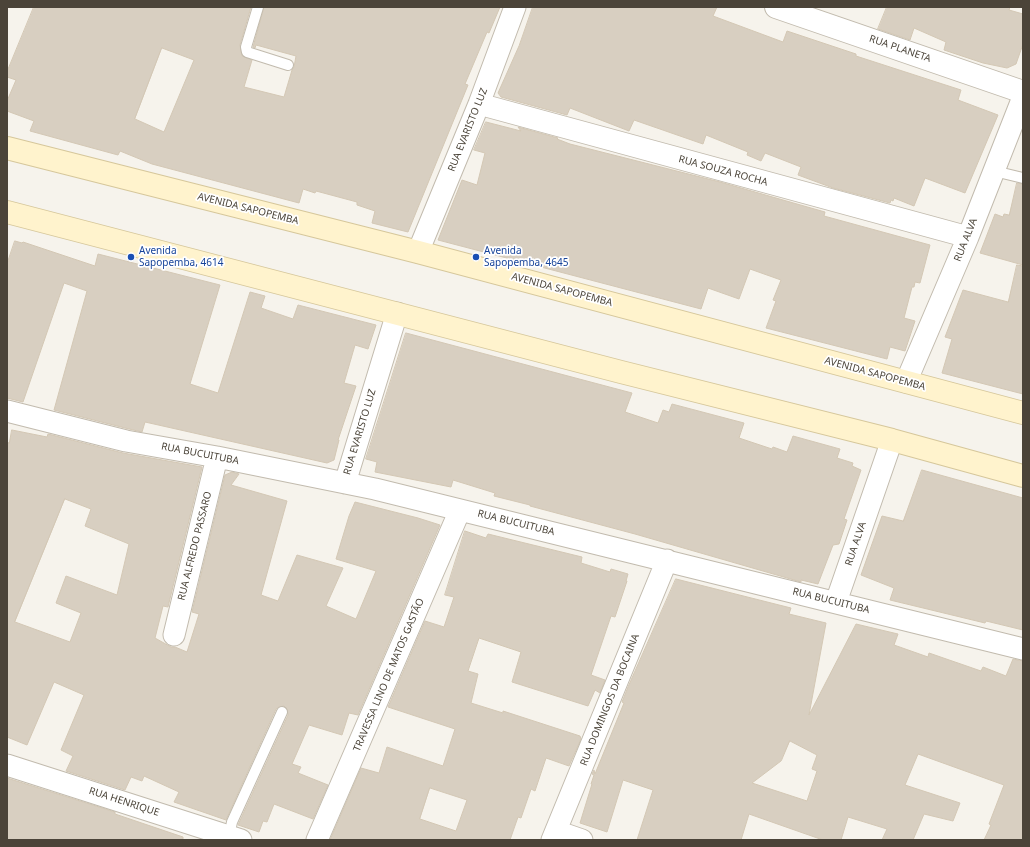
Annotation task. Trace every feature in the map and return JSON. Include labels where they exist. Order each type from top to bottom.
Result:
[{"type":"main road","name":"AVENIDA SAPOPEMBA","points":[[7,148],[418,252],[1023,413]]},
{"type":"main road","points":[[7,212],[628,374],[892,440],[1023,476]]},
{"type":"street","name":"RUA EVARISTO LUZ","points":[[418,252],[479,104],[515,7]]},
{"type":"street","name":"RUA PLANETA","points":[[776,7],[1023,92]]},
{"type":"street","name":"RUA ALVA","points":[[906,382],[968,237],[1023,96]]},
{"type":"street","name":"RUA SOUZA ROCHA","points":[[479,104],[968,237]]},
{"type":"street","name":"RUA EVARISTO LUZ","points":[[344,483],[397,313]]},
{"type":"street","name":"RUA BUCUITUBA","points":[[7,411],[126,441],[216,457],[344,483],[460,510],[1023,649]]},
{"type":"street","name":"RUA ALVA","points":[[836,602],[892,440]]},
{"type":"street","name":"RUA ALFREDO PASSARO","points":[[174,635],[216,457]]},
{"type":"street","name":"TRAVESSA LINO DE MATOS GASTÃO","points":[[317,840],[460,510]]},
{"type":"street","name":"RUA DOMINGOS DA BOCAINA","points":[[554,836],[667,560]]},
{"type":"street","name":"RUA HENRIQUE","points":[[7,765],[235,838]]},
{"type":"street","points":[[554,836],[582,840]]},
{"type":"lane","points":[[258,7],[246,48],[247,52],[288,65]]},
{"type":"lane","points":[[994,171],[1023,178]]},
{"type":"lane","points":[[235,838],[232,822],[282,712]]},
{"type":"building","points":[[34,7],[251,7],[240,45],[242,56],[252,60],[244,87],[284,97],[296,56],[256,45],[255,48],[253,47],[264,7],[500,7],[489,33],[487,32],[465,84],[468,85],[408,232],[372,223],[375,211],[357,205],[357,202],[316,191],[315,193],[303,189],[299,203],[152,164],[120,151],[118,155],[30,131],[34,121],[7,111],[7,101],[16,80],[7,77],[7,72]],"holes":[[[162,48],[194,60],[164,132],[135,119]]]},
{"type":"building","points":[[533,7],[717,7],[713,16],[783,42],[787,31],[856,54],[856,56],[961,90],[958,100],[998,115],[965,193],[925,178],[914,206],[894,198],[890,203],[833,188],[798,175],[801,167],[765,153],[761,161],[747,155],[748,152],[706,135],[703,144],[634,120],[629,131],[570,108],[567,115],[501,97],[498,93],[519,46]]},
{"type":"building","points":[[887,7],[1010,7],[1009,10],[1023,14],[1023,44],[1016,64],[1007,68],[983,63],[944,50],[946,42],[914,28],[910,40],[878,29]]},
{"type":"building","points":[[486,122],[521,131],[518,127],[558,138],[557,139],[570,144],[720,182],[825,212],[824,216],[930,245],[920,283],[915,282],[914,287],[912,287],[904,318],[915,321],[905,351],[890,347],[887,359],[766,328],[776,301],[773,300],[781,280],[750,269],[739,299],[708,288],[701,309],[438,240],[462,180],[477,185],[485,153],[474,150]]},
{"type":"building","points":[[1017,183],[1023,184],[1023,265],[980,253],[995,214],[1003,217],[1004,214],[1009,215]]},
{"type":"building","points":[[15,241],[23,242],[95,266],[98,254],[220,285],[190,384],[218,393],[250,292],[265,296],[261,308],[293,319],[298,305],[376,325],[368,349],[355,345],[344,383],[356,386],[338,440],[334,460],[327,463],[145,422],[142,432],[54,410],[87,291],[64,283],[23,402],[7,398],[7,264]]},
{"type":"building","points":[[1017,265],[1023,266],[1023,394],[942,373],[952,339],[945,337],[963,290],[1008,302]]},
{"type":"building","points":[[406,333],[632,393],[625,412],[658,423],[663,410],[669,412],[672,404],[744,423],[739,438],[772,449],[773,447],[787,452],[793,436],[840,449],[837,458],[853,463],[852,466],[861,470],[844,519],[847,520],[839,544],[833,545],[818,584],[801,580],[801,582],[635,534],[494,496],[495,493],[453,480],[451,487],[375,472],[377,462],[366,459]]},
{"type":"building","points":[[12,430],[47,437],[48,434],[123,453],[202,467],[168,607],[163,606],[155,638],[171,647],[187,652],[199,614],[192,612],[225,475],[232,472],[239,474],[231,485],[287,501],[261,595],[278,601],[297,555],[343,568],[326,606],[356,619],[376,571],[336,559],[349,516],[355,502],[440,525],[358,715],[349,713],[342,735],[309,725],[292,764],[301,767],[298,773],[328,785],[313,819],[274,804],[267,822],[263,821],[259,832],[238,825],[288,715],[287,709],[284,706],[276,709],[226,820],[174,802],[179,792],[144,776],[142,781],[131,777],[125,790],[66,771],[73,756],[61,750],[84,695],[54,682],[27,745],[7,737],[7,442],[9,443]],"holes":[[[65,499],[91,509],[85,526],[129,544],[117,595],[66,576],[56,603],[81,613],[70,642],[15,622]]]},
{"type":"building","points":[[922,470],[1023,498],[1023,630],[986,621],[985,623],[890,600],[894,588],[861,575],[882,516],[903,521]]},
{"type":"building","points":[[465,531],[486,538],[488,534],[582,557],[581,563],[610,572],[611,569],[628,574],[615,617],[611,616],[591,675],[605,680],[600,693],[595,690],[588,706],[512,682],[521,652],[479,638],[468,671],[478,674],[471,703],[503,713],[503,711],[580,736],[581,739],[569,766],[546,758],[535,791],[531,789],[521,818],[518,817],[510,840],[330,840],[361,768],[379,773],[387,747],[443,766],[455,729],[388,707],[425,621],[444,627],[454,597],[445,595]],"holes":[[[430,788],[467,800],[456,831],[420,819]]]},
{"type":"building","points":[[676,579],[791,608],[789,614],[826,623],[809,715],[856,624],[898,634],[894,645],[928,657],[929,653],[981,671],[983,667],[1006,676],[1013,659],[1023,661],[1023,840],[984,840],[991,825],[989,824],[1004,785],[918,754],[905,785],[960,803],[953,821],[924,814],[913,840],[882,840],[887,829],[848,817],[841,840],[823,840],[749,814],[741,840],[637,840],[653,790],[623,780],[607,832],[580,823],[592,784],[594,775],[592,774],[594,770],[595,774],[624,703],[622,702]],"holes":[[[790,741],[817,755],[812,769],[817,771],[807,801],[752,783],[781,761]]]},
{"type":"building","points":[[7,778],[115,812],[115,814],[183,837],[183,840],[7,840]]},
{"type":"place","name":"Avenida Sapopemba, 4614","points":[[131,257]]},
{"type":"place","name":"Avenida Sapopemba, 4645","points":[[476,257]]}]
